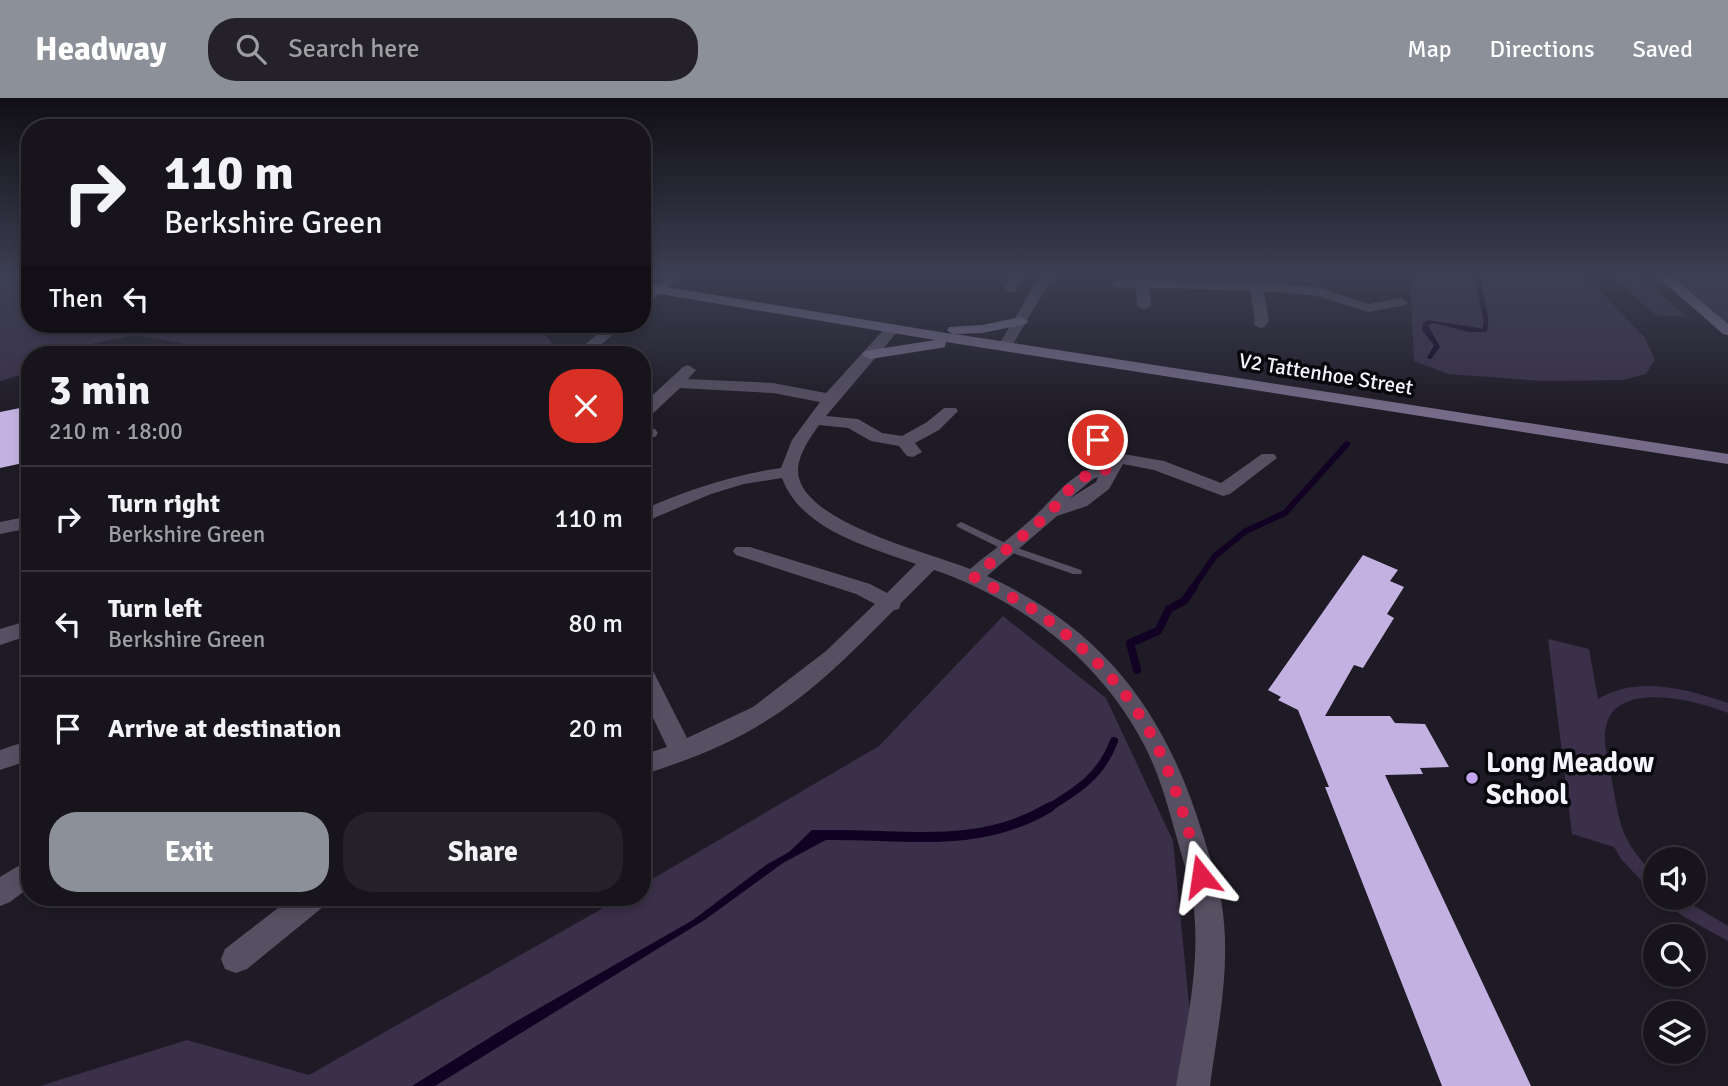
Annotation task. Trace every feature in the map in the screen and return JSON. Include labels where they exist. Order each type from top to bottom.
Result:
[{"type":"street","name":"V2 Tattenhoe Street","points":[[855,322],[1723,457]]},
{"type":"street","points":[[910,331],[982,328],[1015,322]]},
{"type":"street","points":[[1005,346],[1020,322]]},
{"type":"street","points":[[893,328],[801,438],[791,455],[789,472],[795,489],[815,513],[846,530],[974,577],[1042,615],[1119,684],[1148,726],[1163,754],[1181,801],[1208,901],[1210,966],[1193,1086]]},
{"type":"street","points":[[592,346],[608,333]]},
{"type":"street","points":[[870,354],[919,345],[981,343]]},
{"type":"street","points":[[651,406],[688,370]]},
{"type":"street","points":[[676,383],[773,388],[831,399]]},
{"type":"street","points":[[816,421],[852,423],[877,437],[909,447],[950,411]]},
{"type":"street","points":[[1098,440],[1114,463]]},
{"type":"street","points":[[1114,463],[1158,465],[1223,490],[1268,458]]},
{"type":"street","points":[[974,577],[1051,512],[1080,502],[1103,485],[1114,463]]},
{"type":"street","points":[[651,513],[704,490],[742,479],[789,472]]},
{"type":"street","points":[[0,528],[21,524]]},
{"type":"street","points":[[743,551],[863,589],[891,604]]},
{"type":"street","points":[[651,762],[682,752],[761,713],[834,657],[891,604],[930,562]]},
{"type":"street","points":[[0,637],[21,630]]},
{"type":"street","points":[[651,689],[682,752]]},
{"type":"street","points":[[0,761],[21,753]]},
{"type":"street","points":[[0,893],[21,878]]},
{"type":"street","points":[[236,959],[303,906]]},
{"type":"lane","points":[[961,525],[1008,548],[1077,572]]},
{"type":"shaded area","points":[[0,322],[21,322],[21,333],[544,333],[552,343],[549,346],[196,346],[136,335],[87,346],[21,346],[21,375],[0,381]]},
{"type":"shaded area","points":[[1412,322],[1630,322],[1645,338],[1655,360],[1646,374],[1623,380],[1542,381],[1448,374],[1414,361]]},
{"type":"shaded area","points":[[1423,322],[1441,322],[1485,329],[1486,332],[1469,332],[1433,323],[1428,325],[1440,347],[1431,359],[1427,358],[1434,345],[1422,330]]},
{"type":"shaded area","points":[[1003,616],[1106,698],[1173,841],[1197,1086],[40,1086],[187,1040],[309,1075],[607,906],[651,906],[651,880],[879,746]]},
{"type":"shaded area","points":[[1548,639],[1589,649],[1598,699],[1613,692],[1646,686],[1679,689],[1728,703],[1728,713],[1699,703],[1662,697],[1643,698],[1627,702],[1615,710],[1607,723],[1606,752],[1620,822],[1629,842],[1643,862],[1643,882],[1621,859],[1614,847],[1572,834]]},
{"type":"shaded area","points":[[812,830],[833,830],[835,835],[783,863],[706,919],[435,1086],[412,1086],[515,1022],[693,920],[766,865],[789,852]]},
{"type":"shaded area","points":[[1675,910],[1701,910],[1728,926],[1728,941],[1706,929],[1706,924],[1697,924]]},
{"type":"building","points":[[21,408],[21,463],[0,468],[0,412]]},
{"type":"building","points":[[1363,555],[1398,570],[1390,581],[1404,587],[1387,614],[1394,618],[1363,668],[1354,665],[1325,716],[1390,716],[1395,723],[1425,724],[1449,767],[1420,768],[1423,774],[1385,775],[1531,1086],[1442,1086],[1325,787],[1329,787],[1298,710],[1278,700],[1281,697],[1268,690]]},
{"type":"waterway","points":[[1485,329],[1486,322]]},
{"type":"waterway","points":[[1192,589],[1215,556],[1246,531],[1285,513],[1347,444]]},
{"type":"waterway","points":[[1137,670],[1130,643],[1158,631],[1169,609],[1184,601],[1194,587]]},
{"type":"waterway","points":[[1050,807],[1095,773],[1114,741]]},
{"type":"waterway","points":[[827,835],[942,837],[969,834],[1023,821],[1050,807]]},
{"type":"place","name":"Long Meadow School","points":[[1472,778]]},
{"type":"route","points":[[1098,440],[1117,458],[1110,468],[1087,475],[1063,495],[1051,512],[974,577],[1042,615],[1119,684],[1148,726],[1163,754],[1181,801],[1201,876]]}]
